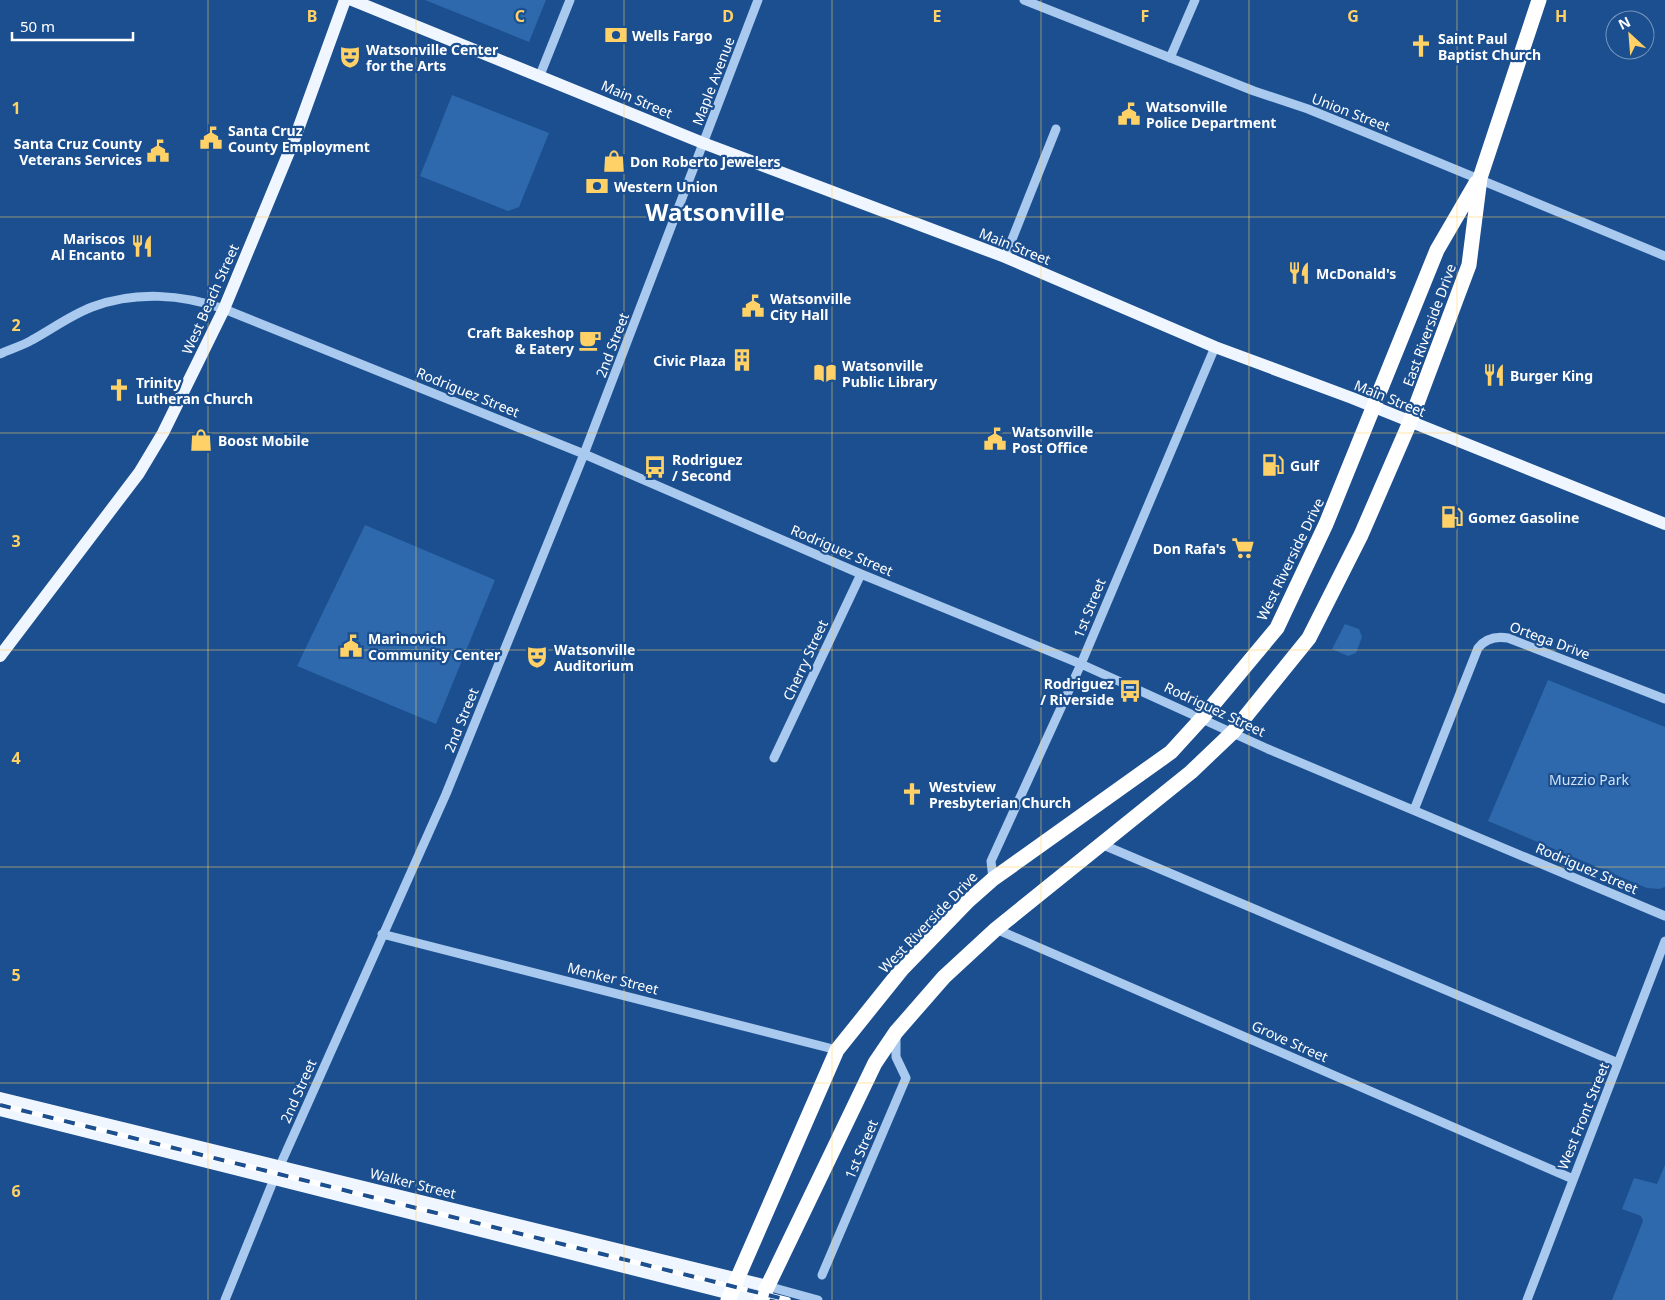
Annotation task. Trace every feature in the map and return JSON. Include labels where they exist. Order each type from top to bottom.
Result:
[{"type":"highway","name":"East Riverside Drive","points":[[1410,422],[1469,264],[1480,178],[1539,0]]},
{"type":"highway","name":"East Riverside Drive","points":[[1374,407],[1437,250],[1480,178]]},
{"type":"highway","name":"West Riverside Drive","points":[[729,1297],[838,1050],[902,969],[966,902],[993,879],[1171,752],[1202,718],[1276,628],[1326,524],[1374,407]]},
{"type":"highway","points":[[761,1300],[875,1062],[896,1032],[944,978],[996,928],[1191,772],[1233,732],[1309,638],[1361,535],[1410,422]]},
{"type":"main road","name":"West Beach Street","points":[[0,656],[153,452],[224,308],[296,136],[345,0]]},
{"type":"main road","name":"Main Street","points":[[352,0],[704,143],[1005,257],[1215,347],[1374,407],[1665,524]]},
{"type":"main road","name":"Walker Street","points":[[0,1098],[767,1286]]},
{"type":"main road","points":[[0,1110],[729,1297],[755,1300]]},
{"type":"street","points":[[540,75],[570,0]]},
{"type":"street","name":"Maple Avenue","points":[[704,143],[758,0]]},
{"type":"street","name":"Union Street","points":[[1024,0],[1254,91],[1308,109],[1480,178],[1665,256]]},
{"type":"street","points":[[1170,58],[1195,0]]},
{"type":"street","points":[[1005,257],[1056,129]]},
{"type":"street","name":"2nd Street","points":[[226,1300],[274,1179],[446,794],[584,454],[704,143]]},
{"type":"street","name":"Rodriguez Street","points":[[0,354],[30,341],[92,307],[117,300],[155,296],[178,297],[224,308],[584,454],[861,574],[1081,664],[1233,732],[1665,916]]},
{"type":"street","name":"1st Street","points":[[993,879],[991,861],[1081,664],[1215,347]]},
{"type":"street","name":"Cherry Street","points":[[774,758],[861,574]]},
{"type":"street","name":"Ortega Drive","points":[[1414,810],[1478,648],[1488,639],[1500,636],[1508,638],[1665,699]]},
{"type":"street","points":[[1101,844],[1618,1063]]},
{"type":"street","name":"Grove Street","points":[[996,928],[1573,1179]]},
{"type":"street","name":"Menker Street","points":[[382,934],[838,1050]]},
{"type":"street","name":"West Front Street","points":[[1527,1300],[1665,941]]},
{"type":"street","name":"1st Street","points":[[822,1275],[906,1078],[896,1056],[896,1032]]},
{"type":"street","name":"Walker Street","points":[[767,1286],[818,1300]]},
{"type":"green space","points":[[425,0],[546,0],[529,42]]},
{"type":"green space","points":[[452,95],[549,133],[519,207],[508,211],[420,176]]},
{"type":"green space","points":[[365,525],[495,580],[436,724],[297,666]]},
{"type":"green space","points":[[1345,624],[1359,629],[1362,637],[1356,653],[1348,656],[1332,649]]},
{"type":"green space","name":"Muzzio Park","points":[[1548,680],[1665,727],[1665,887],[1659,889],[1647,888],[1488,821]]},
{"type":"green space","points":[[1665,1165],[1665,1300],[1612,1300],[1643,1221],[1641,1216],[1622,1209],[1634,1178],[1657,1184]]},
{"type":"railway","points":[[0,1105],[788,1300]]},
{"type":"place","name":"Wells Fargo","points":[[616,35]]},
{"type":"place","name":"Saint Paul Baptist Church","points":[[1421,46]]},
{"type":"place","name":"Watsonville Center for the Arts","points":[[350,57]]},
{"type":"place","name":"Watsonville Police Department","points":[[1129,114]]},
{"type":"place","name":"Santa Cruz County Employment","points":[[211,138]]},
{"type":"place","name":"Santa Cruz County Veterans Services","points":[[158,151]]},
{"type":"place","name":"Don Roberto Jewelers","points":[[614,161]]},
{"type":"place","name":"Western Union","points":[[597,186]]},
{"type":"place","name":"Mariscos Al Encanto","points":[[142,246]]},
{"type":"place","name":"McDonald's","points":[[1299,273]]},
{"type":"place","name":"Watsonville City Hall","points":[[753,306]]},
{"type":"place","name":"Craft Bakeshop & Eatery","points":[[590,340]]},
{"type":"place","name":"Civic Plaza","points":[[742,360]]},
{"type":"place","name":"Watsonville Public Library","points":[[825,373]]},
{"type":"place","name":"Burger King","points":[[1494,375]]},
{"type":"place","name":"Trinity Lutheran Church","points":[[119,390]]},
{"type":"place","name":"Watsonville Post Office","points":[[995,439]]},
{"type":"place","name":"Boost Mobile","points":[[201,440]]},
{"type":"place","name":"Gulf","points":[[1273,465]]},
{"type":"place","name":"Rodriguez / Second","points":[[655,467]]},
{"type":"place","name":"Gomez Gasoline","points":[[1452,517]]},
{"type":"place","name":"Don Rafa's","points":[[1243,548]]},
{"type":"place","name":"Marinovich Community Center","points":[[351,646]]},
{"type":"place","name":"Watsonville Auditorium","points":[[537,657]]},
{"type":"place","name":"Rodriguez / Riverside","points":[[1130,691]]},
{"type":"place","name":"Westview Presbyterian Church","points":[[912,794]]},
{"type":"district","name":"Watsonville","points":[[715,211]]}]
